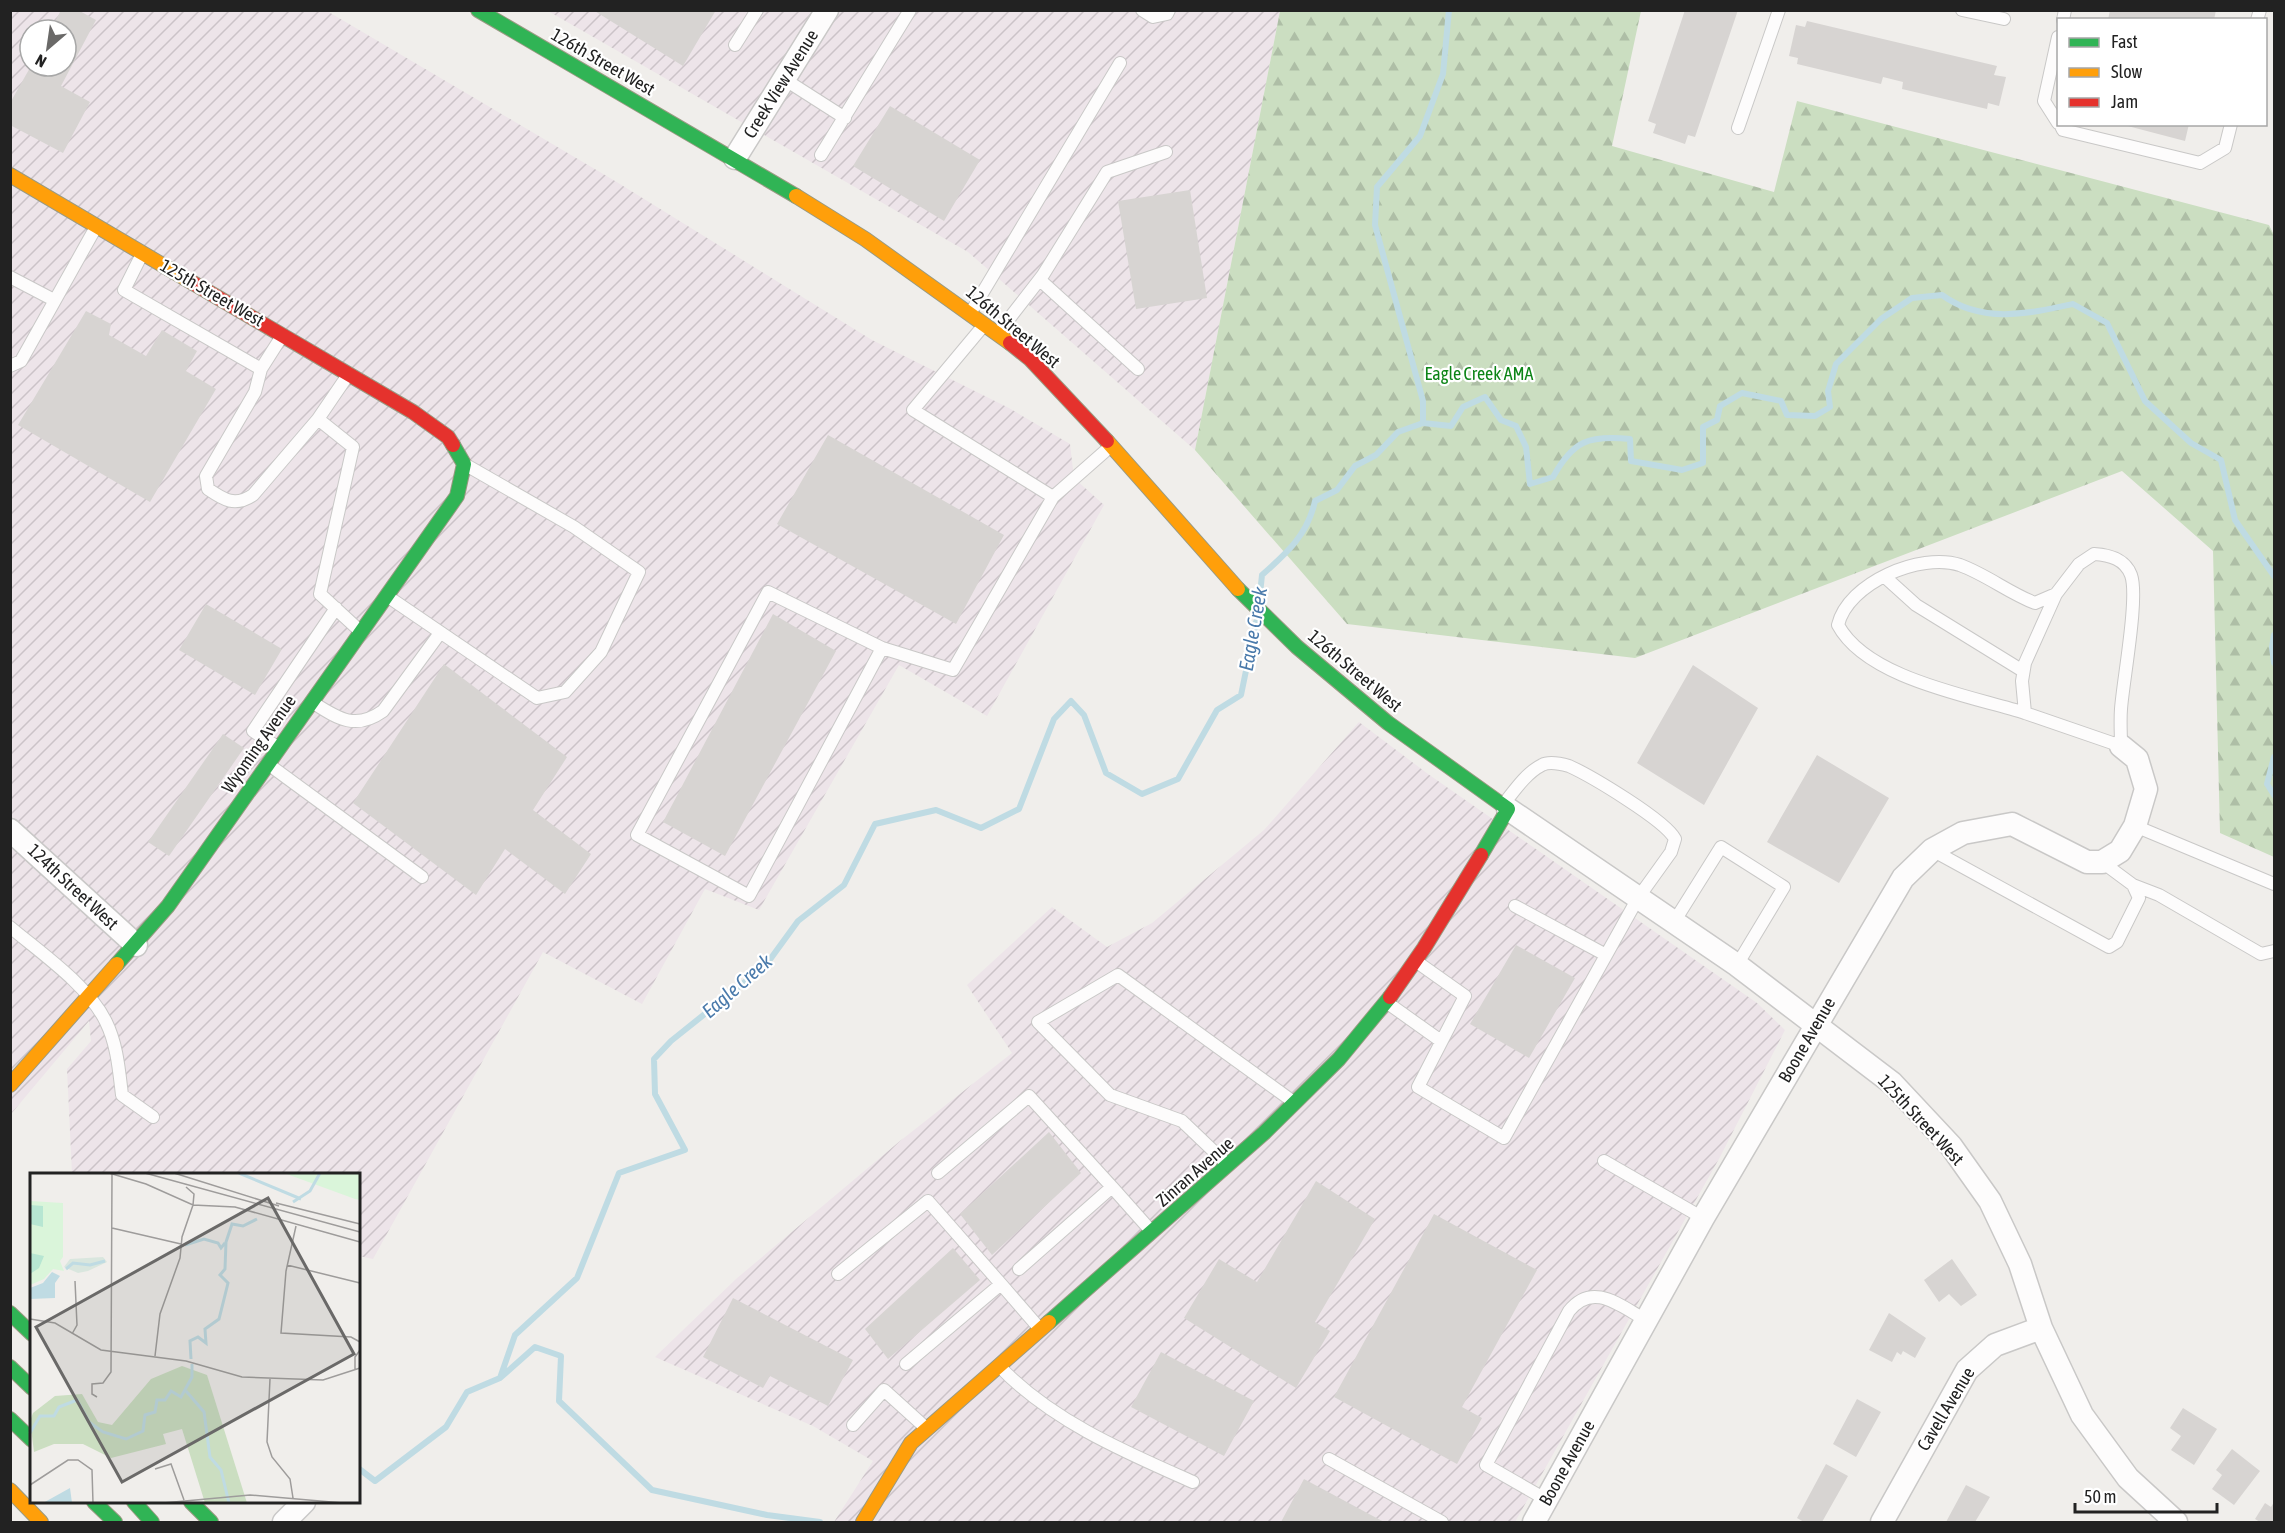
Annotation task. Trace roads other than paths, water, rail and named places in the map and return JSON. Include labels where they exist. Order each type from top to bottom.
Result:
[{"type":"main road","name":"126th Street West","points":[[478,10],[497,15],[735,158],[865,239],[985,324],[1030,359],[1112,446],[1230,581],[1297,647],[1388,723],[1505,807]]},
{"type":"main road","name":"125th Street West","points":[[10,175],[413,412],[448,437],[464,464]]},
{"type":"main road","name":"Wyoming Avenue","points":[[10,1085],[136,945],[168,906],[360,631],[458,496],[464,464]]},
{"type":"main road","name":"Zinran Avenue","points":[[863,1522],[911,1443],[1296,1104],[1367,1027],[1414,960],[1505,807]]},
{"type":"main road","points":[[10,1313],[30,1332]]},
{"type":"main road","points":[[10,1367],[30,1386]]},
{"type":"main road","points":[[10,1419],[30,1438]]},
{"type":"main road","points":[[10,1490],[41,1522]]},
{"type":"main road","points":[[95,1503],[116,1522]]},
{"type":"main road","points":[[135,1503],[152,1522]]},
{"type":"main road","points":[[192,1503],[211,1522]]},
{"type":"street","name":"Creek View Avenue","points":[[735,158],[827,10]]},
{"type":"street","points":[[2102,862],[2120,851],[2135,826],[2146,789],[2137,759],[2121,746]]},
{"type":"street","name":"125th Street West","points":[[1505,807],[1737,965],[1892,1083],[1951,1146],[1990,1201],[2020,1264],[2041,1328],[2082,1414],[2128,1478],[2176,1522]]},
{"type":"street","name":"Boone Avenue","points":[[1534,1522],[1703,1218],[1904,878],[1932,850],[1963,833],[2012,824],[2087,862],[2102,862]]},
{"type":"street","name":"124th Street West","points":[[10,830],[136,945]]},
{"type":"street","name":"Cavell Avenue","points":[[1882,1522],[1967,1370],[1995,1345],[2041,1328]]},
{"type":"street","points":[[284,1522],[303,1503]]},
{"type":"lane","points":[[735,45],[757,10]]},
{"type":"lane","points":[[821,155],[910,10]]},
{"type":"lane","points":[[1142,10],[1154,17],[1167,14],[1169,10]]},
{"type":"lane","points":[[1737,128],[1779,10]]},
{"type":"lane","points":[[1962,10],[2004,19]]},
{"type":"lane","points":[[2057,42],[2044,101],[2057,121]]},
{"type":"lane","points":[[970,313],[1120,63]]},
{"type":"lane","points":[[784,79],[845,118]]},
{"type":"lane","points":[[2060,126],[2063,130],[2200,163],[2225,148],[2230,126]]},
{"type":"lane","points":[[997,334],[1040,280],[1107,172],[1166,152]]},
{"type":"lane","points":[[10,366],[21,361],[96,226]]},
{"type":"lane","points":[[143,253],[124,290],[261,369]]},
{"type":"lane","points":[[10,277],[54,300]]},
{"type":"lane","points":[[1040,280],[1138,369]]},
{"type":"lane","points":[[985,324],[913,410],[1053,496]]},
{"type":"lane","points":[[282,335],[261,369],[255,392],[206,476],[208,489],[231,503],[243,502],[253,495],[318,419],[349,374]]},
{"type":"lane","points":[[318,419],[353,447],[320,594],[360,631]]},
{"type":"lane","points":[[882,648],[749,896],[637,835],[768,592],[882,648],[953,670],[1053,496],[1112,446]]},
{"type":"lane","points":[[386,595],[537,698],[565,692],[601,652],[639,572],[574,527],[464,464]]},
{"type":"lane","points":[[2025,713],[2023,671],[2056,594],[2079,564],[2094,554],[2108,555],[2121,560],[2132,576],[2133,607],[2121,711],[2121,746],[2025,713],[1947,693],[1895,671],[1856,648],[1844,636],[1838,625],[1842,610],[1855,595],[1885,577],[1932,561],[1958,565],[1993,579],[2035,603],[2056,594]]},
{"type":"lane","points":[[1885,577],[1916,605],[2023,671]]},
{"type":"lane","points":[[279,748],[253,731],[336,609]]},
{"type":"lane","points":[[311,702],[339,719],[357,722],[371,719],[382,711],[440,633]]},
{"type":"lane","points":[[268,763],[422,877]]},
{"type":"lane","points":[[1414,960],[1465,996],[1418,1086],[1504,1138],[1638,898],[1664,864],[1675,839],[1670,829],[1569,766],[1543,764],[1520,783],[1505,807]]},
{"type":"lane","points":[[2135,826],[2274,884]]},
{"type":"lane","points":[[1674,922],[1721,847],[1784,887],[1737,965]]},
{"type":"lane","points":[[1932,850],[2109,947],[2117,942],[2139,898],[2133,885]]},
{"type":"lane","points":[[2102,862],[2133,885],[2159,895],[2260,954],[2274,951]]},
{"type":"lane","points":[[1515,906],[1606,955]]},
{"type":"lane","points":[[10,927],[90,996],[106,1022],[118,1060],[122,1095],[153,1117]]},
{"type":"lane","points":[[1228,1166],[1182,1121],[1110,1095],[1038,1022],[1118,975],[1296,1104]]},
{"type":"lane","points":[[1385,1001],[1441,1041]]},
{"type":"lane","points":[[939,1173],[1029,1096],[1152,1233]]},
{"type":"lane","points":[[1604,1161],[1703,1218]]},
{"type":"lane","points":[[1019,1269],[1112,1186]]},
{"type":"lane","points":[[838,1274],[928,1201],[1041,1330]]},
{"type":"lane","points":[[906,1364],[1000,1284]]},
{"type":"lane","points":[[1547,1500],[1486,1465],[1565,1318],[1576,1303],[1585,1297],[1594,1296],[1604,1298],[1646,1320]]},
{"type":"lane","points":[[999,1366],[1023,1391],[1106,1442],[1192,1482]]},
{"type":"lane","points":[[853,1425],[884,1390],[927,1429]]},
{"type":"lane","points":[[1329,1459],[1442,1522]]},
{"type":"waterway","points":[[1423,423],[1423,401],[1375,225],[1377,187],[1420,136],[1443,74],[1449,10]]},
{"type":"waterway","name":"Eagle Creek","points":[[1260,594],[1262,575],[1288,551],[1302,533],[1315,501],[1337,490],[1355,466],[1376,455],[1398,432],[1423,423],[1451,426],[1463,407],[1485,397],[1501,420],[1516,426],[1526,447],[1530,484],[1553,477],[1575,448],[1583,443],[1603,438],[1630,439],[1631,461],[1682,470],[1703,463],[1703,427],[1717,420],[1720,406],[1742,393],[1781,401],[1787,415],[1815,416],[1830,407],[1828,391],[1836,364],[1881,319],[1912,298],[1942,295],[1957,304],[1989,313],[2022,313],[2073,304],[2107,323],[2145,401],[2191,443],[2221,460],[2235,520],[2274,576]]},
{"type":"waterway","name":"Eagle Creek","points":[[500,1378],[515,1335],[577,1278],[619,1173],[685,1150],[655,1094],[654,1059],[671,1041],[766,965],[798,921],[844,885],[875,824],[936,810],[981,828],[1019,809],[1054,719],[1071,701],[1084,715],[1106,773],[1142,794],[1178,779],[1217,710],[1241,695],[1256,622]]},
{"type":"waterway","name":"Eagle Creek","points":[[2274,635],[2272,647],[2274,663]]},
{"type":"waterway","name":"Eagle Creek","points":[[2274,757],[2267,784],[2274,795]]},
{"type":"waterway","points":[[360,1470],[375,1481],[446,1427],[467,1392],[500,1378],[535,1347],[561,1356],[559,1401],[652,1490],[767,1515],[820,1522]]},
{"type":"park label","name":"Eagle Creek AMA","points":[[1479,374]]}]
